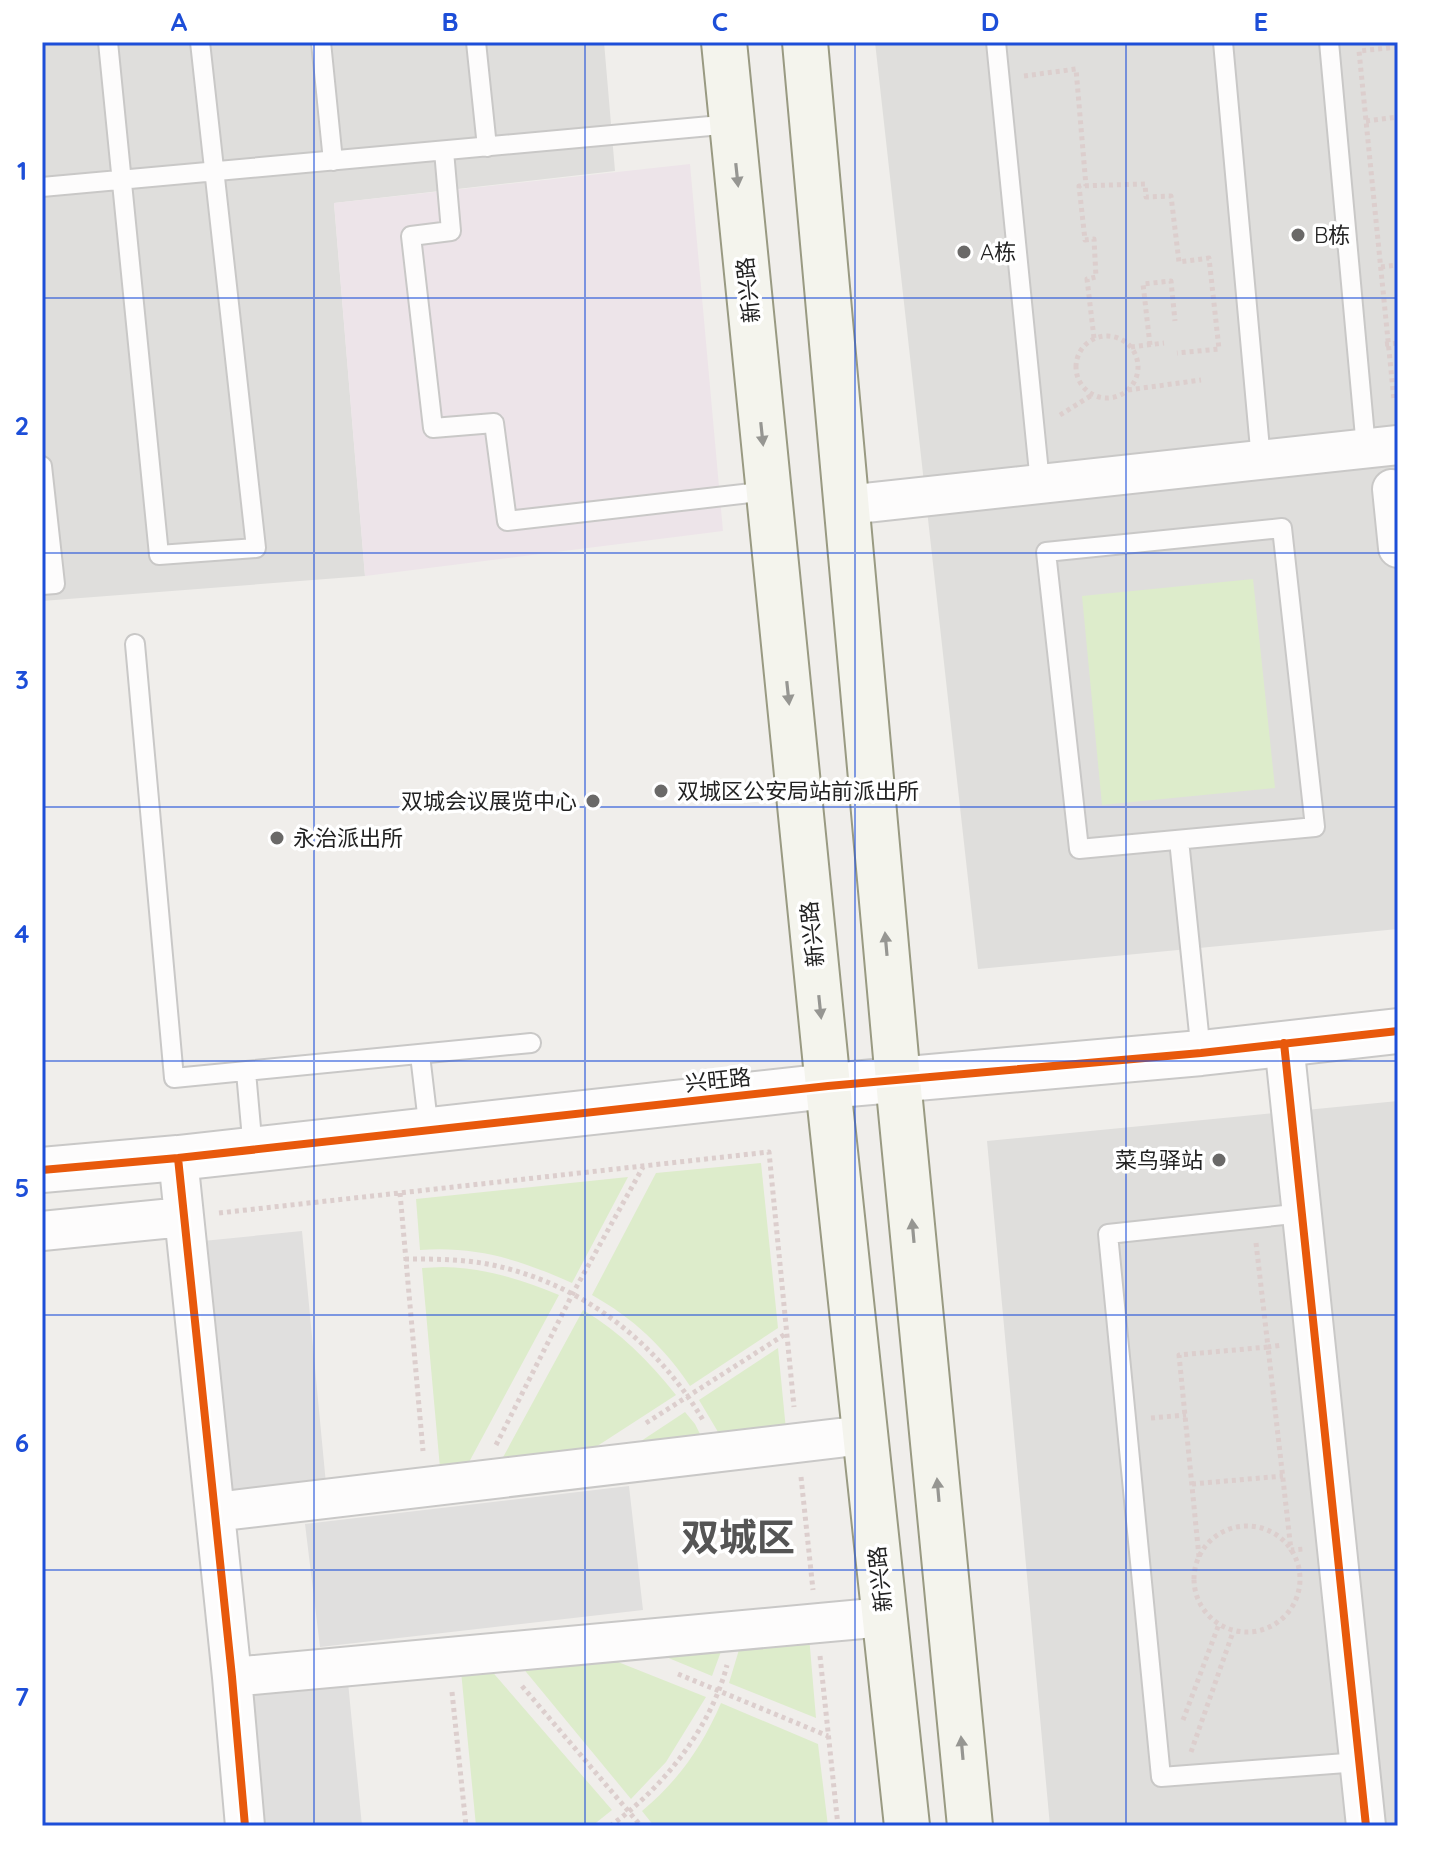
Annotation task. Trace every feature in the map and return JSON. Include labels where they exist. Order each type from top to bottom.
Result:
[{"type":"main road","name":"新兴路","points":[[724,42],[828,1086],[907,1826]]},
{"type":"main road","points":[[805,42],[898,1080],[970,1826]]},
{"type":"street","points":[[847,505],[1382,447]]},
{"type":"street","points":[[1392,489],[1398,548]]},
{"type":"street","name":"兴旺路","points":[[42,1170],[253,1150],[828,1086],[1201,1053],[1398,1031]]},
{"type":"street","points":[[1284,1043],[1366,1826]]},
{"type":"street","points":[[178,1158],[245,1826]]},
{"type":"street","points":[[42,1231],[183,1217]]},
{"type":"street","points":[[215,1512],[864,1435]]},
{"type":"street","points":[[232,1677],[884,1617]]},
{"type":"lane","points":[[108,42],[159,555],[256,548],[200,42]]},
{"type":"lane","points":[[321,42],[333,161]]},
{"type":"lane","points":[[476,42],[487,147]]},
{"type":"lane","points":[[996,42],[1040,483]]},
{"type":"lane","points":[[1223,42],[1261,460]]},
{"type":"lane","points":[[1329,42],[1382,447]]},
{"type":"lane","points":[[42,187],[732,124]]},
{"type":"lane","points":[[444,151],[451,231],[411,236],[433,428],[494,423],[507,521],[768,491]]},
{"type":"lane","points":[[42,466],[55,584],[42,585]]},
{"type":"lane","points":[[1282,528],[1315,827],[1179,840],[1079,849],[1046,552],[1282,528]]},
{"type":"lane","points":[[135,644],[174,1078],[531,1043]]},
{"type":"lane","points":[[1179,840],[1201,1053]]},
{"type":"lane","points":[[420,1055],[429,1131]]},
{"type":"lane","points":[[246,1072],[253,1150]]},
{"type":"lane","points":[[1303,1213],[1108,1234],[1161,1777],[1359,1762]]},
{"type":"path","points":[[1398,47],[1359,51],[1394,400],[1398,399]]},
{"type":"path","points":[[999,79],[1076,69],[1086,186]]},
{"type":"path","points":[[1366,121],[1398,117]]},
{"type":"path","points":[[1094,338],[1087,279],[1096,277],[1094,239],[1085,240],[1079,186],[1145,184],[1146,197],[1171,196],[1179,262],[1209,258],[1219,349],[1177,353]]},
{"type":"path","points":[[1381,267],[1398,265]]},
{"type":"path","points":[[1150,345],[1143,284],[1171,281],[1175,321]]},
{"type":"path","points":[[1114,336],[1131,347],[1138,367],[1136,377],[1127,390],[1114,398],[1093,395],[1079,381],[1076,371],[1080,352],[1094,338],[1114,336]]},
{"type":"path","points":[[1131,347],[1164,343]]},
{"type":"path","points":[[1127,390],[1201,380]]},
{"type":"path","points":[[1035,430],[1093,395]]},
{"type":"path","points":[[183,1217],[769,1152],[797,1443]]},
{"type":"path","points":[[478,1481],[573,1293],[643,1166]]},
{"type":"path","points":[[400,1193],[426,1487]]},
{"type":"path","points":[[1253,1219],[1268,1347],[1283,1476],[1291,1550],[1299,1569],[1299,1587],[1293,1604],[1282,1619],[1267,1628],[1233,1632],[1204,1610],[1196,1595],[1194,1579],[1199,1557],[1179,1355],[1268,1347]]},
{"type":"path","points":[[405,1259],[449,1259],[496,1265],[537,1277],[573,1293],[617,1320],[649,1349],[689,1395],[722,1452]]},
{"type":"path","points":[[638,1428],[787,1333]]},
{"type":"path","points":[[1126,1420],[1186,1415]]},
{"type":"path","points":[[1192,1484],[1283,1476]]},
{"type":"path","points":[[1199,1557],[1216,1536],[1231,1528],[1248,1526],[1265,1529],[1280,1538],[1291,1550]]},
{"type":"path","points":[[1182,1721],[1219,1624]]},
{"type":"path","points":[[610,1826],[668,1774],[700,1728],[724,1674],[735,1631]]},
{"type":"path","points":[[1183,1775],[1233,1632]]},
{"type":"path","points":[[494,1653],[641,1826]]},
{"type":"path","points":[[448,1657],[466,1826]]},
{"type":"path","points":[[674,1672],[828,1736]]},
{"type":"shaded area","points":[[42,42],[604,42],[615,171],[334,203],[365,576],[42,601]]},
{"type":"shaded area","points":[[875,42],[1398,42],[1398,929],[978,969]]},
{"type":"shaded area","points":[[690,164],[723,531],[365,576],[334,203]]},
{"type":"shaded area","points":[[1398,1101],[1398,1826],[1050,1826],[987,1141]]},
{"type":"shaded area","points":[[302,1231],[326,1484],[228,1494],[203,1241]]},
{"type":"shaded area","points":[[629,1486],[643,1610],[320,1647],[305,1524]]},
{"type":"shaded area","points":[[348,1682],[362,1826],[259,1826],[246,1692]]},
{"type":"green space","points":[[1253,579],[1275,788],[1102,805],[1082,596]]},
{"type":"green space","points":[[761,1163],[778,1328],[690,1386],[647,1334],[592,1295],[656,1173]]},
{"type":"green space","points":[[628,1177],[572,1283],[498,1256],[461,1250],[420,1250],[416,1199]]},
{"type":"green space","points":[[443,1267],[502,1275],[559,1295],[468,1464],[440,1468],[422,1268]]},
{"type":"green space","points":[[583,1310],[633,1348],[676,1395],[588,1452],[501,1461]]},
{"type":"green space","points":[[778,1348],[786,1430],[721,1437],[699,1400]]},
{"type":"green space","points":[[685,1412],[702,1438],[632,1447]]},
{"type":"green space","points":[[809,1636],[816,1718],[729,1683],[741,1643]]},
{"type":"green space","points":[[723,1646],[712,1676],[654,1652]]},
{"type":"green space","points":[[608,1658],[706,1697],[666,1762],[631,1799],[522,1667]]},
{"type":"green space","points":[[489,1668],[612,1810],[592,1826],[476,1826],[461,1671]]},
{"type":"green space","points":[[721,1703],[818,1744],[828,1826],[654,1826],[642,1811],[667,1788],[688,1762]]},
{"type":"cycle path","points":[[42,1170],[178,1158],[828,1086],[1201,1053],[1398,1031]]},
{"type":"cycle path","points":[[1284,1043],[1366,1826]]},
{"type":"cycle path","points":[[178,1158],[245,1826]]},
{"type":"place","name":"B栋","points":[[1298,235]]},
{"type":"place","name":"A栋","points":[[964,252]]},
{"type":"place","name":"双城区公安局站前派出所","points":[[661,791]]},
{"type":"place","name":"双城会议展览中心","points":[[593,801]]},
{"type":"place","name":"永治派出所","points":[[277,838]]},
{"type":"place","name":"菜鸟驿站","points":[[1219,1160]]},
{"type":"district","name":"双城区","points":[[738,1538]]}]
